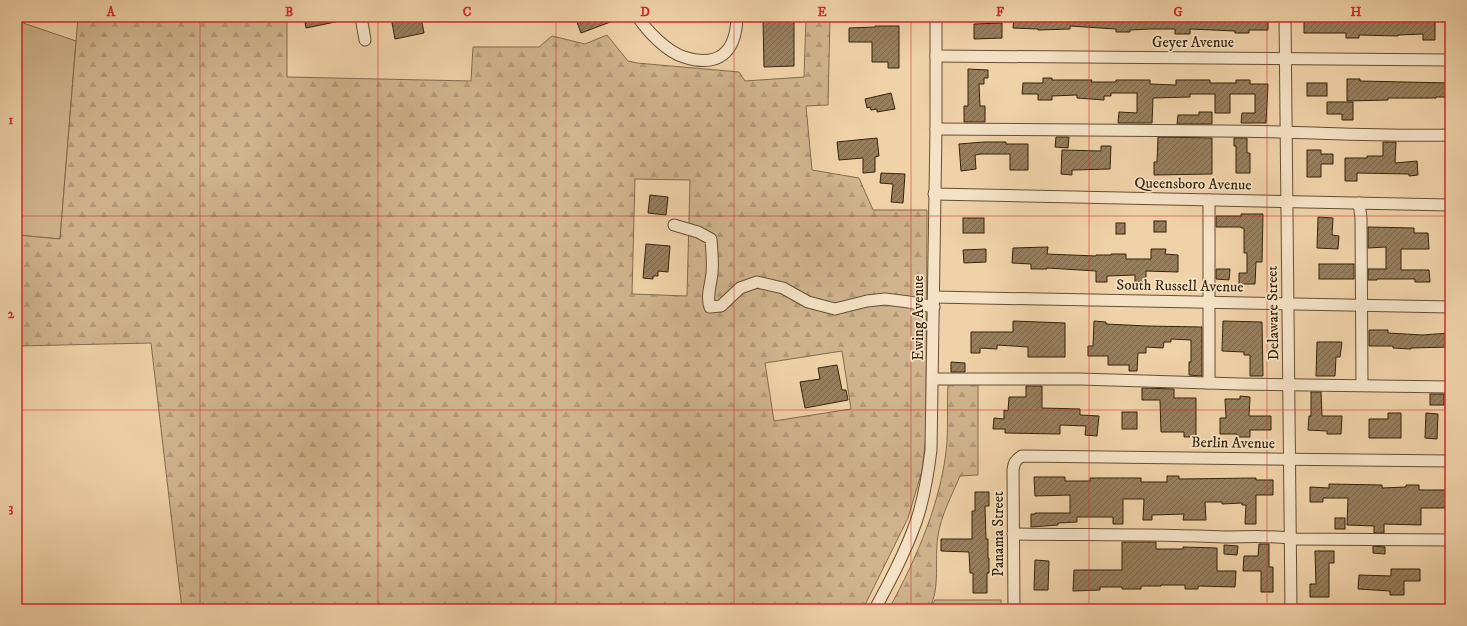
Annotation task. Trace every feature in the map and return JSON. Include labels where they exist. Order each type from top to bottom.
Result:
[{"type":"street","points":[[361,17],[365,40]]},
{"type":"street","points":[[638,17],[645,28],[665,46],[683,57],[709,61],[725,54],[734,40],[736,17]]},
{"type":"street","name":"Ewing Avenue","points":[[875,609],[898,566],[916,521],[928,477],[931,450],[936,129],[936,17]]},
{"type":"street","name":"Delaware Street","points":[[1284,17],[1291,609]]},
{"type":"street","name":"Geyer Avenue","points":[[936,56],[1450,60]]},
{"type":"street","points":[[936,129],[1158,132],[1224,131],[1450,135]]},
{"type":"street","name":"Queensboro Avenue","points":[[934,194],[1450,205]]},
{"type":"street","points":[[1209,200],[1209,383]]},
{"type":"street","points":[[1359,203],[1362,218],[1362,385]]},
{"type":"street","name":"South Russell Avenue","points":[[674,225],[698,232],[711,239],[713,255],[712,274],[707,300],[710,307],[721,306],[740,288],[757,282],[783,288],[808,302],[835,308],[867,301],[885,300],[909,302],[1209,302],[1450,307]]},
{"type":"street","points":[[933,379],[1072,379],[1450,387]]},
{"type":"street","name":"Berlin Avenue","points":[[1017,459],[1022,456],[1028,456],[1450,461]]},
{"type":"street","name":"Panama Street","points":[[1014,609],[1013,470],[1017,459]]},
{"type":"street","points":[[1013,534],[1193,535],[1450,540]]},
{"type":"green space","points":[[17,17],[21,17],[20,22],[76,41],[60,239],[17,235]]},
{"type":"green space","points":[[78,17],[287,17],[287,77],[471,81],[473,47],[539,47],[552,36],[585,44],[607,35],[628,61],[739,72],[745,81],[804,77],[806,17],[830,17],[828,105],[806,106],[812,170],[859,178],[873,210],[927,210],[926,436],[922,471],[908,518],[863,609],[182,609],[151,343],[17,346],[17,235],[60,239]],"holes":[[[635,179],[690,180],[687,296],[632,294]],[[842,351],[851,409],[774,421],[765,363]]]},
{"type":"green space","points":[[948,384],[978,384],[978,475],[960,476],[944,513],[938,536],[935,592],[929,609],[889,609],[927,528],[940,486],[947,442]]},
{"type":"green space","points":[[935,600],[1001,600],[1001,609],[929,609]]},
{"type":"building","points":[[304,17],[340,17],[340,21],[306,28]]},
{"type":"building","points":[[391,17],[421,17],[424,33],[395,39]]},
{"type":"building","points":[[575,17],[620,17],[621,18],[581,33]]},
{"type":"building","points":[[763,17],[794,17],[794,66],[764,67]]},
{"type":"building","points":[[1014,17],[1190,17],[1215,20],[1215,17],[1229,17],[1230,19],[1254,19],[1254,17],[1268,17],[1268,30],[1249,30],[1249,33],[1235,33],[1235,31],[1190,29],[1190,34],[1175,34],[1175,29],[1130,30],[1130,32],[1116,32],[1116,29],[1070,26],[1070,29],[1038,30],[1013,28]]},
{"type":"building","points":[[1304,17],[1435,17],[1435,40],[1423,40],[1423,34],[1398,36],[1359,35],[1359,38],[1346,38],[1346,33],[1304,33]]},
{"type":"building","points":[[1002,23],[1002,38],[974,39],[974,24]]},
{"type":"building","points":[[899,26],[899,68],[888,68],[888,62],[872,62],[872,42],[849,42],[849,28]]},
{"type":"building","points":[[968,69],[988,70],[988,78],[984,78],[984,84],[979,84],[980,106],[985,106],[985,122],[964,122],[964,106],[968,106]]},
{"type":"building","points":[[1043,78],[1052,78],[1052,80],[1092,80],[1091,82],[1150,80],[1150,84],[1176,85],[1176,80],[1210,80],[1210,83],[1236,83],[1236,80],[1250,80],[1250,84],[1268,84],[1266,123],[1241,123],[1242,113],[1255,113],[1255,94],[1230,94],[1230,113],[1215,113],[1215,94],[1190,94],[1190,97],[1153,98],[1152,123],[1118,123],[1119,112],[1137,113],[1137,93],[1111,93],[1111,96],[1104,96],[1104,100],[1077,98],[1077,95],[1052,96],[1052,100],[1038,100],[1038,94],[1022,94],[1023,83],[1043,83]]},
{"type":"building","points":[[1347,79],[1360,79],[1360,81],[1450,83],[1450,97],[1388,98],[1388,100],[1347,101]]},
{"type":"building","points":[[1307,83],[1327,83],[1327,96],[1307,96]]},
{"type":"building","points":[[891,93],[895,109],[877,112],[877,109],[871,110],[870,107],[867,108],[865,99]]},
{"type":"building","points":[[1327,102],[1353,102],[1353,120],[1342,120],[1342,114],[1327,114]]},
{"type":"building","points":[[1199,112],[1212,112],[1212,124],[1177,124],[1178,115],[1199,115]]},
{"type":"building","points":[[1056,137],[1069,137],[1068,148],[1055,147]]},
{"type":"building","points":[[1158,137],[1212,138],[1212,174],[1154,175],[1154,162],[1157,162]]},
{"type":"building","points":[[877,138],[879,156],[875,157],[875,172],[863,173],[863,158],[839,160],[837,142]]},
{"type":"building","points":[[1234,138],[1247,138],[1247,153],[1250,153],[1250,173],[1236,173],[1236,146],[1234,146]]},
{"type":"building","points":[[984,142],[1028,144],[1028,170],[1010,170],[1010,154],[981,154],[975,155],[976,169],[961,171],[959,144]]},
{"type":"building","points":[[1383,142],[1396,142],[1395,163],[1417,161],[1418,175],[1409,176],[1409,174],[1357,173],[1357,181],[1345,181],[1345,158],[1383,156]]},
{"type":"building","points":[[1101,146],[1111,146],[1110,169],[1072,170],[1072,175],[1061,174],[1062,150],[1101,151]]},
{"type":"building","points":[[1307,150],[1321,150],[1321,154],[1333,154],[1333,164],[1321,164],[1321,177],[1307,177]]},
{"type":"building","points":[[881,173],[905,174],[903,203],[891,202],[893,184],[880,183]]},
{"type":"building","points":[[650,195],[668,197],[666,215],[648,213]]},
{"type":"building","points":[[1241,214],[1263,214],[1262,262],[1256,262],[1255,284],[1239,284],[1239,273],[1247,273],[1247,253],[1244,253],[1244,228],[1216,227],[1216,216],[1241,216]]},
{"type":"building","points":[[1318,217],[1333,218],[1332,235],[1339,236],[1338,249],[1317,248]]},
{"type":"building","points":[[963,218],[984,218],[984,233],[963,233]]},
{"type":"building","points":[[1154,221],[1166,221],[1166,232],[1154,232]]},
{"type":"building","points":[[1116,223],[1125,223],[1125,234],[1116,234]]},
{"type":"building","points":[[1368,227],[1414,228],[1414,233],[1428,233],[1429,249],[1401,249],[1401,270],[1429,270],[1430,282],[1415,282],[1415,279],[1368,280],[1368,269],[1386,269],[1386,247],[1368,248]]},
{"type":"building","points":[[646,244],[670,246],[668,272],[658,271],[658,276],[653,276],[653,279],[643,278]]},
{"type":"building","points":[[1048,247],[1047,254],[1096,256],[1126,254],[1126,259],[1151,259],[1151,249],[1166,249],[1165,254],[1178,255],[1178,272],[1146,271],[1146,282],[1135,282],[1135,275],[1107,276],[1107,282],[1096,282],[1096,271],[1047,268],[1031,269],[1031,264],[1012,263],[1013,248]]},
{"type":"building","points":[[986,249],[986,262],[964,263],[963,250]]},
{"type":"building","points":[[1319,264],[1354,264],[1354,279],[1319,279]]},
{"type":"building","points":[[1216,269],[1230,269],[1229,280],[1216,279]]},
{"type":"building","points":[[1013,321],[1065,323],[1065,357],[1028,357],[1028,347],[997,345],[997,349],[980,348],[980,353],[971,353],[971,332],[1013,332]]},
{"type":"building","points":[[1094,321],[1106,322],[1106,324],[1202,327],[1202,376],[1189,375],[1189,362],[1191,362],[1191,340],[1171,339],[1171,342],[1164,342],[1163,348],[1146,347],[1146,353],[1138,353],[1137,371],[1129,371],[1129,365],[1108,365],[1108,356],[1088,356],[1088,346],[1093,346]]},
{"type":"building","points":[[1223,321],[1262,322],[1263,376],[1250,376],[1250,355],[1244,355],[1244,352],[1222,351]]},
{"type":"building","points":[[1369,330],[1388,330],[1388,333],[1422,335],[1450,333],[1450,347],[1411,349],[1393,348],[1393,346],[1369,346]]},
{"type":"building","points":[[1317,342],[1342,342],[1340,357],[1336,357],[1335,376],[1316,376]]},
{"type":"building","points":[[951,362],[965,363],[965,372],[951,372]]},
{"type":"building","points":[[837,365],[842,390],[846,390],[848,400],[805,408],[800,382],[820,379],[818,368]]},
{"type":"building","points":[[1026,386],[1042,386],[1042,408],[1080,409],[1080,415],[1099,416],[1097,436],[1085,435],[1086,426],[1060,425],[1060,434],[1005,433],[1005,429],[993,429],[994,418],[1004,419],[1004,410],[1008,411],[1009,397],[1026,397]]},
{"type":"building","points":[[1142,388],[1174,389],[1174,398],[1196,398],[1196,437],[1184,437],[1184,432],[1161,432],[1160,400],[1142,400]]},
{"type":"building","points":[[1311,392],[1321,392],[1322,416],[1342,416],[1341,434],[1327,434],[1327,431],[1308,430],[1309,416],[1311,416]]},
{"type":"building","points":[[1430,394],[1444,394],[1444,405],[1430,405]]},
{"type":"building","points":[[1240,396],[1250,397],[1249,416],[1271,416],[1271,430],[1250,430],[1250,437],[1237,437],[1237,434],[1220,434],[1220,418],[1226,418],[1225,399],[1240,399]]},
{"type":"building","points":[[1122,412],[1137,412],[1137,429],[1122,429]]},
{"type":"building","points":[[1388,413],[1401,413],[1401,438],[1369,438],[1369,419],[1388,419]]},
{"type":"building","points":[[1426,413],[1438,414],[1437,439],[1425,438]]},
{"type":"building","points":[[1167,476],[1179,476],[1179,479],[1256,478],[1256,480],[1273,480],[1273,495],[1256,495],[1256,524],[1245,524],[1246,505],[1242,505],[1242,503],[1222,504],[1222,502],[1205,502],[1206,520],[1183,520],[1184,514],[1152,515],[1152,520],[1143,520],[1144,499],[1123,499],[1123,524],[1113,524],[1113,517],[1077,517],[1077,522],[1031,527],[1031,514],[1070,513],[1070,495],[1035,496],[1034,477],[1065,477],[1065,481],[1090,481],[1090,478],[1141,478],[1141,482],[1167,482]]},
{"type":"building","points":[[1329,484],[1382,485],[1382,488],[1419,485],[1419,490],[1450,490],[1450,508],[1421,508],[1421,525],[1384,524],[1384,533],[1374,533],[1374,526],[1347,525],[1348,498],[1323,498],[1323,502],[1310,502],[1310,487],[1329,488]]},
{"type":"building","points":[[975,492],[989,492],[989,506],[985,506],[986,539],[988,539],[989,558],[987,593],[973,593],[973,573],[970,573],[969,552],[941,551],[941,539],[972,539],[972,511],[975,511]]},
{"type":"building","points":[[1335,518],[1345,518],[1345,529],[1335,529]]},
{"type":"building","points":[[1122,542],[1156,542],[1156,549],[1183,549],[1183,547],[1217,548],[1217,571],[1236,571],[1235,587],[1198,586],[1198,589],[1185,589],[1185,585],[1161,585],[1141,586],[1141,589],[1100,587],[1100,590],[1073,591],[1074,570],[1122,570]]},
{"type":"building","points":[[1259,544],[1269,544],[1269,567],[1273,567],[1273,592],[1261,592],[1261,571],[1243,571],[1244,556],[1258,556]]},
{"type":"building","points":[[1224,545],[1238,546],[1237,555],[1224,554]]},
{"type":"building","points":[[1373,546],[1385,547],[1385,554],[1373,553]]},
{"type":"building","points":[[1315,551],[1334,551],[1334,563],[1329,563],[1329,597],[1310,597],[1310,584],[1316,584]]},
{"type":"building","points":[[1035,560],[1049,561],[1048,590],[1034,590]]},
{"type":"building","points":[[1391,569],[1420,569],[1420,581],[1404,581],[1404,595],[1390,595],[1390,591],[1358,589],[1359,575],[1391,576]]}]
